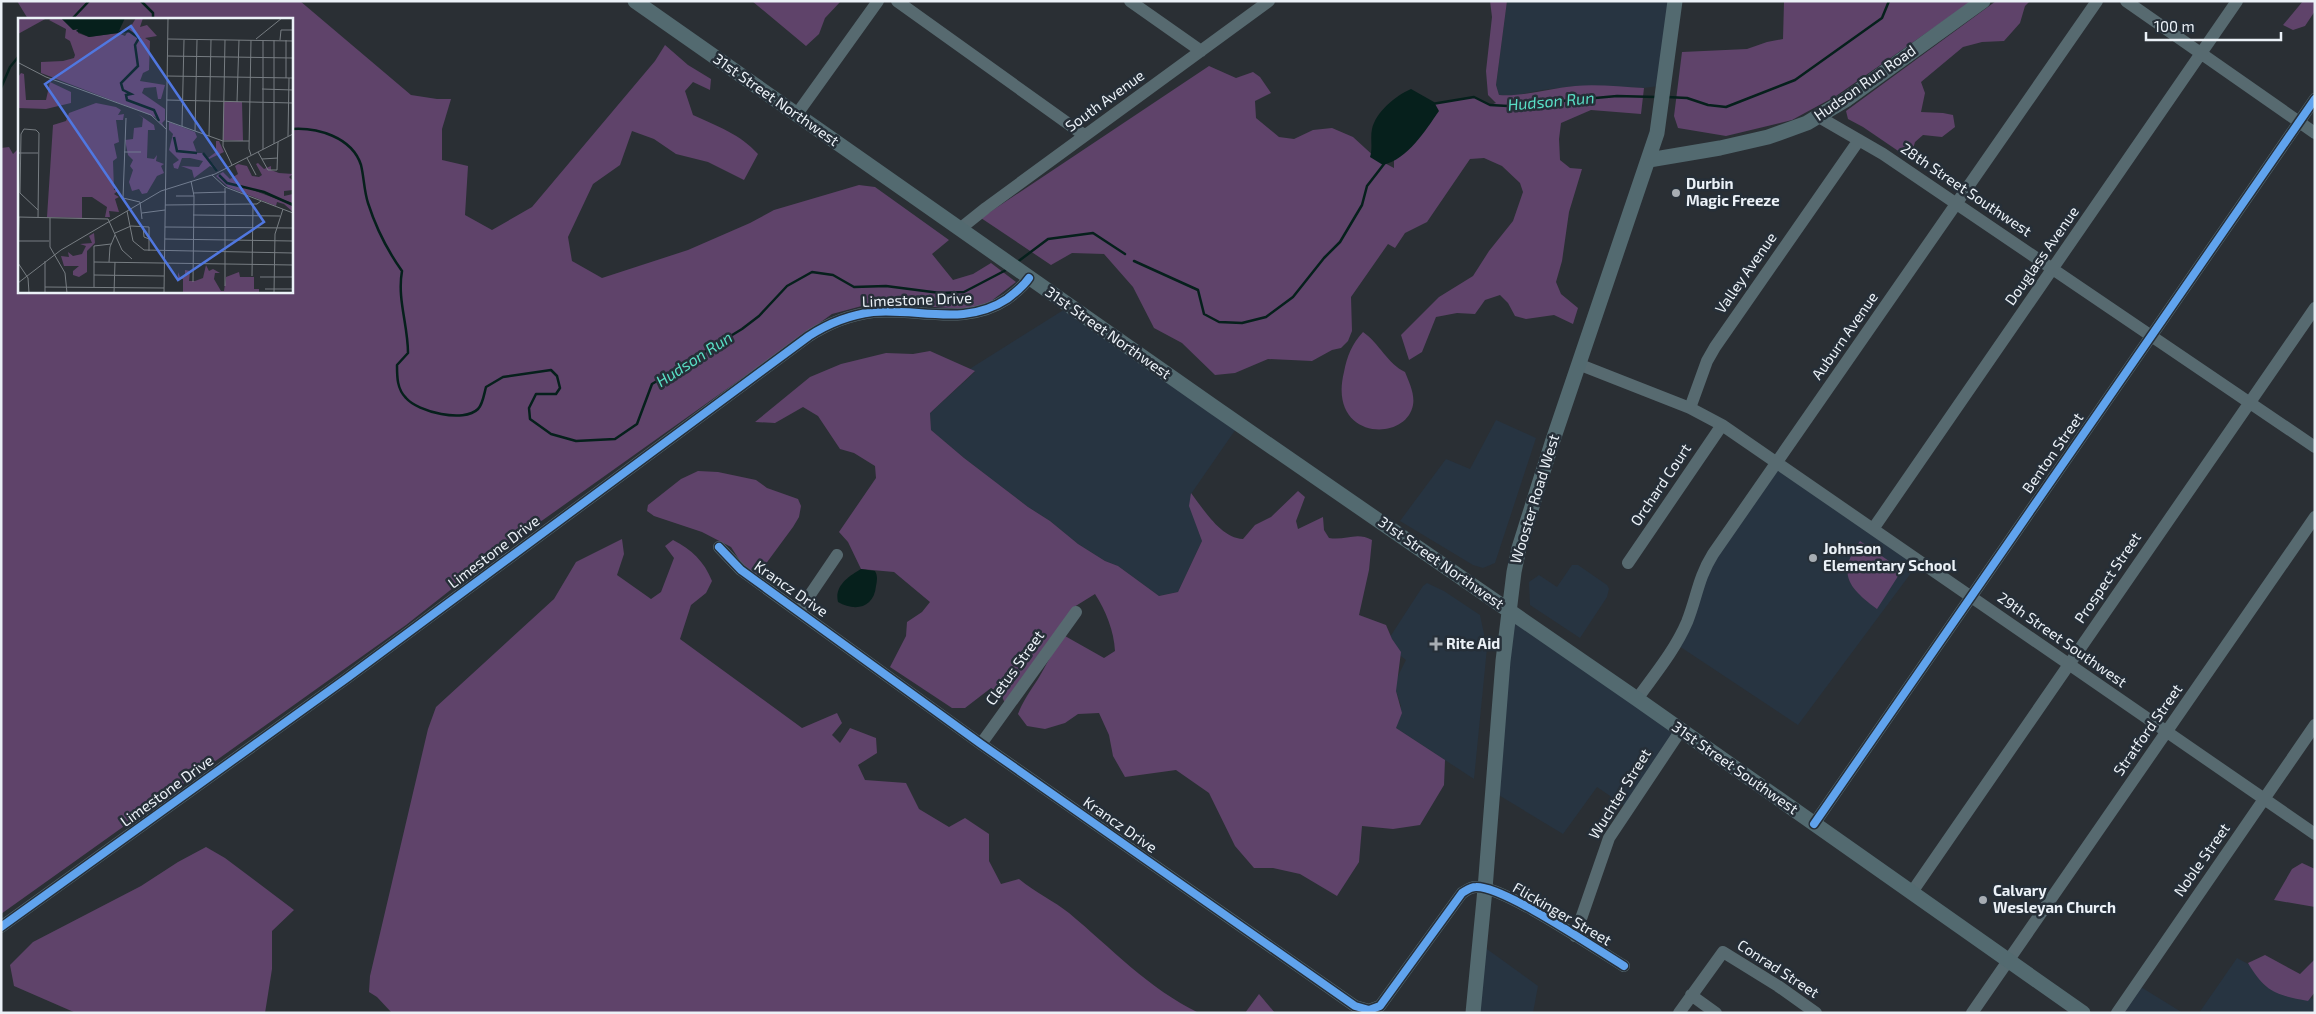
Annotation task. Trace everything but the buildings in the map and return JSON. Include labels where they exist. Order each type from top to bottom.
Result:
[{"type":"main road","name":"31st Street Northwest","points":[[635,1],[1509,610]]},
{"type":"main road","name":"Wooster Road West","points":[[1473,1013],[1509,610],[1519,548],[1578,364],[1649,160],[1660,113],[1675,1]]},
{"type":"main road","name":"Hudson Run Road","points":[[1649,160],[1747,142],[1793,129],[1819,117],[1983,1]]},
{"type":"main road","name":"31st Street Southwest","points":[[1509,610],[2083,1013]]},
{"type":"street","points":[[797,114],[878,1]]},
{"type":"street","points":[[896,1],[1084,135]]},
{"type":"street","points":[[1130,1],[1201,51]]},
{"type":"street","name":"South Avenue","points":[[961,228],[1084,135],[1269,1]]},
{"type":"street","name":"Auburn Avenue","points":[[1636,699],[1676,644],[1687,622],[1705,568],[2097,1]]},
{"type":"street","points":[[2126,1],[2315,133]]},
{"type":"street","name":"Douglass Avenue","points":[[1873,529],[2237,1]]},
{"type":"street","name":"Benton Street","points":[[1814,824],[2315,99]]},
{"type":"street","name":"28th Street Southwest","points":[[1819,117],[1859,140],[1957,204],[2315,447]]},
{"type":"street","name":"Valley Avenue","points":[[1690,408],[1704,368],[1715,347],[1859,140]]},
{"type":"street","name":"Limestone Drive","points":[[1,927],[347,678],[809,336],[840,320],[872,312],[958,315],[979,312],[1006,299],[1026,284],[1017,269]]},
{"type":"street","name":"Prospect Street","points":[[1912,892],[2315,308]]},
{"type":"street","name":"29th Street Southwest","points":[[1578,364],[1690,408],[1722,425],[2315,834]]},
{"type":"street","name":"Orchard Court","points":[[1628,563],[1722,425]]},
{"type":"street","name":"Stratford Street","points":[[1972,1013],[2315,517]]},
{"type":"street","name":"Krancz Drive","points":[[719,547],[741,570],[981,744],[1344,1000],[1363,1010],[1375,1009],[1388,997],[1462,893],[1476,887],[1485,889]]},
{"type":"street","points":[[799,611],[837,555]]},
{"type":"street","name":"Cletus Street","points":[[981,744],[1076,612]]},
{"type":"street","name":"Noble Street","points":[[2116,1013],[2315,725]]},
{"type":"street","name":"Wuchter Street","points":[[1575,936],[1610,838],[1681,730]]},
{"type":"street","name":"Flickinger Street","points":[[1485,889],[1528,907],[1624,966]]},
{"type":"street","name":"Conrad Street","points":[[1691,996],[1723,952],[1778,986],[1816,1013]]},
{"type":"street","points":[[1679,1013],[1691,996],[1716,1013]]},
{"type":"shaded area","points":[[17,1],[300,1],[411,95],[451,99],[442,129],[442,160],[468,166],[465,215],[492,230],[532,207],[655,61],[665,45],[688,65],[711,79],[710,90],[693,82],[685,91],[693,115],[736,136],[758,154],[744,180],[708,162],[676,154],[654,139],[632,131],[620,165],[593,184],[568,237],[572,261],[602,278],[688,250],[750,223],[774,210],[859,185],[875,187],[949,240],[932,254],[953,280],[973,274],[991,263],[1016,282],[986,305],[965,309],[873,303],[832,314],[505,547],[406,625],[1,914],[1,148],[9,147],[13,154],[18,149],[18,292],[292,292],[292,18],[27,18]]},
{"type":"shaded area","points":[[752,1],[841,1],[825,18],[819,34],[806,46]]},
{"type":"shaded area","points":[[1490,1],[1507,1],[1496,85],[1499,95],[1518,95],[1583,85],[1644,88],[1641,114],[1591,110],[1561,123],[1559,139],[1560,160],[1570,168],[1582,169],[1569,212],[1562,261],[1556,282],[1561,294],[1578,308],[1573,324],[1554,315],[1526,319],[1515,316],[1508,303],[1500,295],[1485,300],[1475,314],[1457,313],[1436,317],[1422,352],[1409,360],[1401,335],[1439,297],[1473,276],[1489,251],[1513,221],[1523,192],[1520,183],[1502,166],[1484,158],[1470,159],[1427,222],[1405,233],[1395,248],[1388,244],[1351,297],[1352,331],[1348,341],[1341,348],[1332,350],[1312,361],[1268,359],[1235,373],[1215,375],[1182,343],[1154,328],[1133,287],[1104,254],[1072,253],[1051,265],[981,218],[1209,66],[1236,78],[1253,72],[1260,77],[1271,93],[1255,101],[1256,118],[1279,137],[1294,139],[1313,130],[1332,128],[1353,137],[1377,159],[1394,168],[1394,154],[1429,105],[1474,97],[1490,105],[1496,103],[1488,95],[1486,71],[1492,17]]},
{"type":"shaded area","points":[[1507,1],[1669,1],[1658,86],[1644,88],[1578,86],[1542,90],[1513,96],[1499,95],[1496,85]]},
{"type":"shaded area","points":[[1776,1],[1972,1],[1836,96],[1792,120],[1726,136],[1678,128],[1674,116],[1682,52],[1747,49],[1783,39],[1784,2]]},
{"type":"shaded area","points":[[1996,1],[2030,1],[2025,6],[2020,23],[2004,41],[1982,42],[1963,47],[1921,82],[1925,93],[1921,112],[1953,115],[1955,127],[1942,137],[1923,135],[1915,142],[1910,159],[1848,119],[1846,111]]},
{"type":"shaded area","points":[[2303,1],[2315,1],[2315,11],[2305,26],[2293,30],[2283,25]]},
{"type":"shaded area","points":[[1411,89],[1434,102],[1439,111],[1408,151],[1392,162],[1383,165],[1370,157],[1371,132],[1374,123],[1387,105]]},
{"type":"shaded area","points":[[1065,309],[1238,426],[1191,494],[1196,524],[1202,541],[1178,592],[1159,596],[1118,566],[1105,561],[1078,544],[964,458],[931,430],[930,413],[975,372],[968,370]]},
{"type":"shaded area","points":[[1363,332],[1394,364],[1405,372],[1413,397],[1413,405],[1407,417],[1397,425],[1384,429],[1370,428],[1357,422],[1347,411],[1342,394],[1344,372],[1350,350]]},
{"type":"shaded area","points":[[930,351],[975,371],[930,413],[931,430],[964,458],[1078,544],[1105,561],[1118,566],[1159,596],[1178,592],[1202,541],[1189,506],[1191,493],[1207,515],[1220,528],[1227,534],[1235,537],[1243,539],[1255,525],[1271,517],[1298,491],[1305,497],[1296,521],[1298,529],[1323,517],[1324,530],[1329,538],[1361,536],[1372,540],[1369,570],[1359,615],[1386,625],[1392,639],[1401,652],[1396,691],[1402,713],[1396,728],[1445,760],[1444,785],[1420,825],[1393,829],[1362,826],[1359,862],[1337,896],[1300,874],[1273,868],[1254,868],[1235,846],[1209,793],[1176,770],[1125,777],[1113,756],[1109,735],[1099,713],[1078,714],[1065,723],[1045,729],[1027,726],[1018,714],[1020,709],[1065,636],[1104,658],[1115,651],[1109,621],[1095,594],[1074,607],[1007,707],[1000,693],[991,688],[965,708],[952,708],[890,667],[906,636],[907,622],[922,612],[930,602],[894,572],[861,569],[848,542],[839,532],[876,478],[875,466],[854,453],[840,449],[818,416],[803,407],[775,423],[755,422],[810,377],[841,364],[886,353],[913,354]]},
{"type":"shaded area","points":[[1496,420],[1536,438],[1495,563],[1483,568],[1473,565],[1400,521],[1446,459],[1470,469]]},
{"type":"shaded area","points":[[1777,463],[1920,561],[1798,725],[1676,644],[1695,591]]},
{"type":"shaded area","points":[[698,471],[718,472],[756,480],[767,488],[798,499],[801,506],[799,517],[759,573],[755,575],[742,564],[731,547],[702,532],[654,516],[647,511],[648,505],[681,479]]},
{"type":"shaded area","points":[[622,539],[624,554],[617,575],[651,599],[661,592],[674,558],[665,546],[673,540],[692,552],[705,568],[712,581],[706,593],[691,605],[680,639],[802,728],[837,713],[842,723],[832,735],[840,743],[850,728],[876,738],[877,753],[858,765],[865,780],[906,783],[919,809],[949,827],[965,818],[989,834],[989,861],[1001,884],[1019,879],[1069,913],[1147,980],[1199,1013],[392,1013],[377,997],[369,992],[370,976],[428,729],[436,707],[554,599],[576,562]]},
{"type":"shaded area","points":[[1860,541],[1902,570],[1877,609],[1859,594],[1849,580],[1847,571],[1849,563]]},
{"type":"shaded area","points":[[1572,565],[1578,565],[1607,585],[1609,589],[1607,597],[1580,638],[1530,605],[1529,582],[1539,575],[1557,587]]},
{"type":"shaded area","points":[[861,569],[875,571],[876,573],[877,582],[872,599],[863,606],[857,607],[851,607],[838,602],[837,596],[840,586],[847,578]]},
{"type":"shaded area","points":[[1427,583],[1444,591],[1480,615],[1487,648],[1474,779],[1396,728],[1401,706],[1396,691],[1396,680],[1406,660],[1392,649],[1388,640],[1423,586]]},
{"type":"shaded area","points":[[1509,610],[1681,730],[1628,808],[1597,787],[1563,834],[1492,791]]},
{"type":"shaded area","points":[[206,847],[225,858],[294,910],[272,931],[272,969],[265,1013],[76,1013],[14,986],[10,965],[33,942],[141,886],[178,862]]},
{"type":"shaded area","points":[[2302,863],[2315,869],[2315,907],[2274,900],[2292,869]]},
{"type":"shaded area","points":[[1480,944],[1538,986],[1533,1013],[1473,1013]]},
{"type":"shaded area","points":[[2265,955],[2300,974],[2315,959],[2315,992],[2308,1001],[2272,991],[2260,980],[2248,963]]},
{"type":"shaded area","points":[[2237,958],[2315,1000],[2315,1013],[2199,1013]]},
{"type":"shaded area","points":[[2136,984],[2183,1013],[2117,1013]]},
{"type":"shaded area","points":[[1259,994],[1275,1013],[1245,1013]]},
{"type":"waterway","name":"Hudson Run","points":[[73,18],[89,1]]},
{"type":"waterway","name":"Hudson Run","points":[[141,1],[153,13],[153,18]]},
{"type":"waterway","name":"Hudson Run","points":[[1667,97],[1687,98],[1708,105],[1726,107],[1795,80],[1882,18],[1889,1]]},
{"type":"waterway","name":"Hudson Run","points":[[1,88],[10,67],[18,57]]},
{"type":"waterway","name":"Hudson Run","points":[[1432,104],[1474,97],[1490,105],[1508,106],[1617,96],[1656,97]]},
{"type":"waterway","name":"Hudson Run","points":[[292,129],[322,132],[342,141],[350,147],[361,165],[367,198],[375,221],[382,238],[402,271],[401,292],[408,353],[397,365],[397,374],[399,387],[406,398],[420,408],[430,411],[441,414],[463,415],[478,409],[486,387],[503,377],[551,370],[557,376],[560,388],[556,394],[536,394],[529,408],[530,419],[551,434],[576,441],[615,439],[637,424],[652,384],[742,329],[759,316],[787,286],[812,272],[833,275],[854,287],[886,286],[940,293],[964,292],[1008,269]]},
{"type":"waterway","name":"Hudson Run","points":[[1134,261],[1198,290],[1204,314],[1219,322],[1242,323],[1266,317],[1293,297],[1324,258],[1340,242],[1362,205],[1367,186],[1384,164]]},
{"type":"waterway","name":"Hudson Run","points":[[1016,263],[1048,239],[1093,233],[1125,254]]},
{"type":"cycle path","points":[[1814,824],[2315,99]]},
{"type":"cycle path","points":[[1,927],[347,678],[809,336],[840,320],[873,312],[942,314],[975,312],[1007,299],[1022,287],[1029,278]]},
{"type":"cycle path","points":[[719,547],[741,570],[981,744],[1355,1006],[1369,1010],[1380,1006],[1462,893],[1474,887],[1489,889],[1528,907],[1624,966]]},
{"type":"place","name":"Durbin Magic Freeze","points":[[1676,193]]},
{"type":"place","name":"Johnson Elementary School","points":[[1813,558]]},
{"type":"place","name":"Rite Aid","points":[[1436,644]]},
{"type":"place","name":"Calvary Wesleyan Church","points":[[1983,900]]}]
